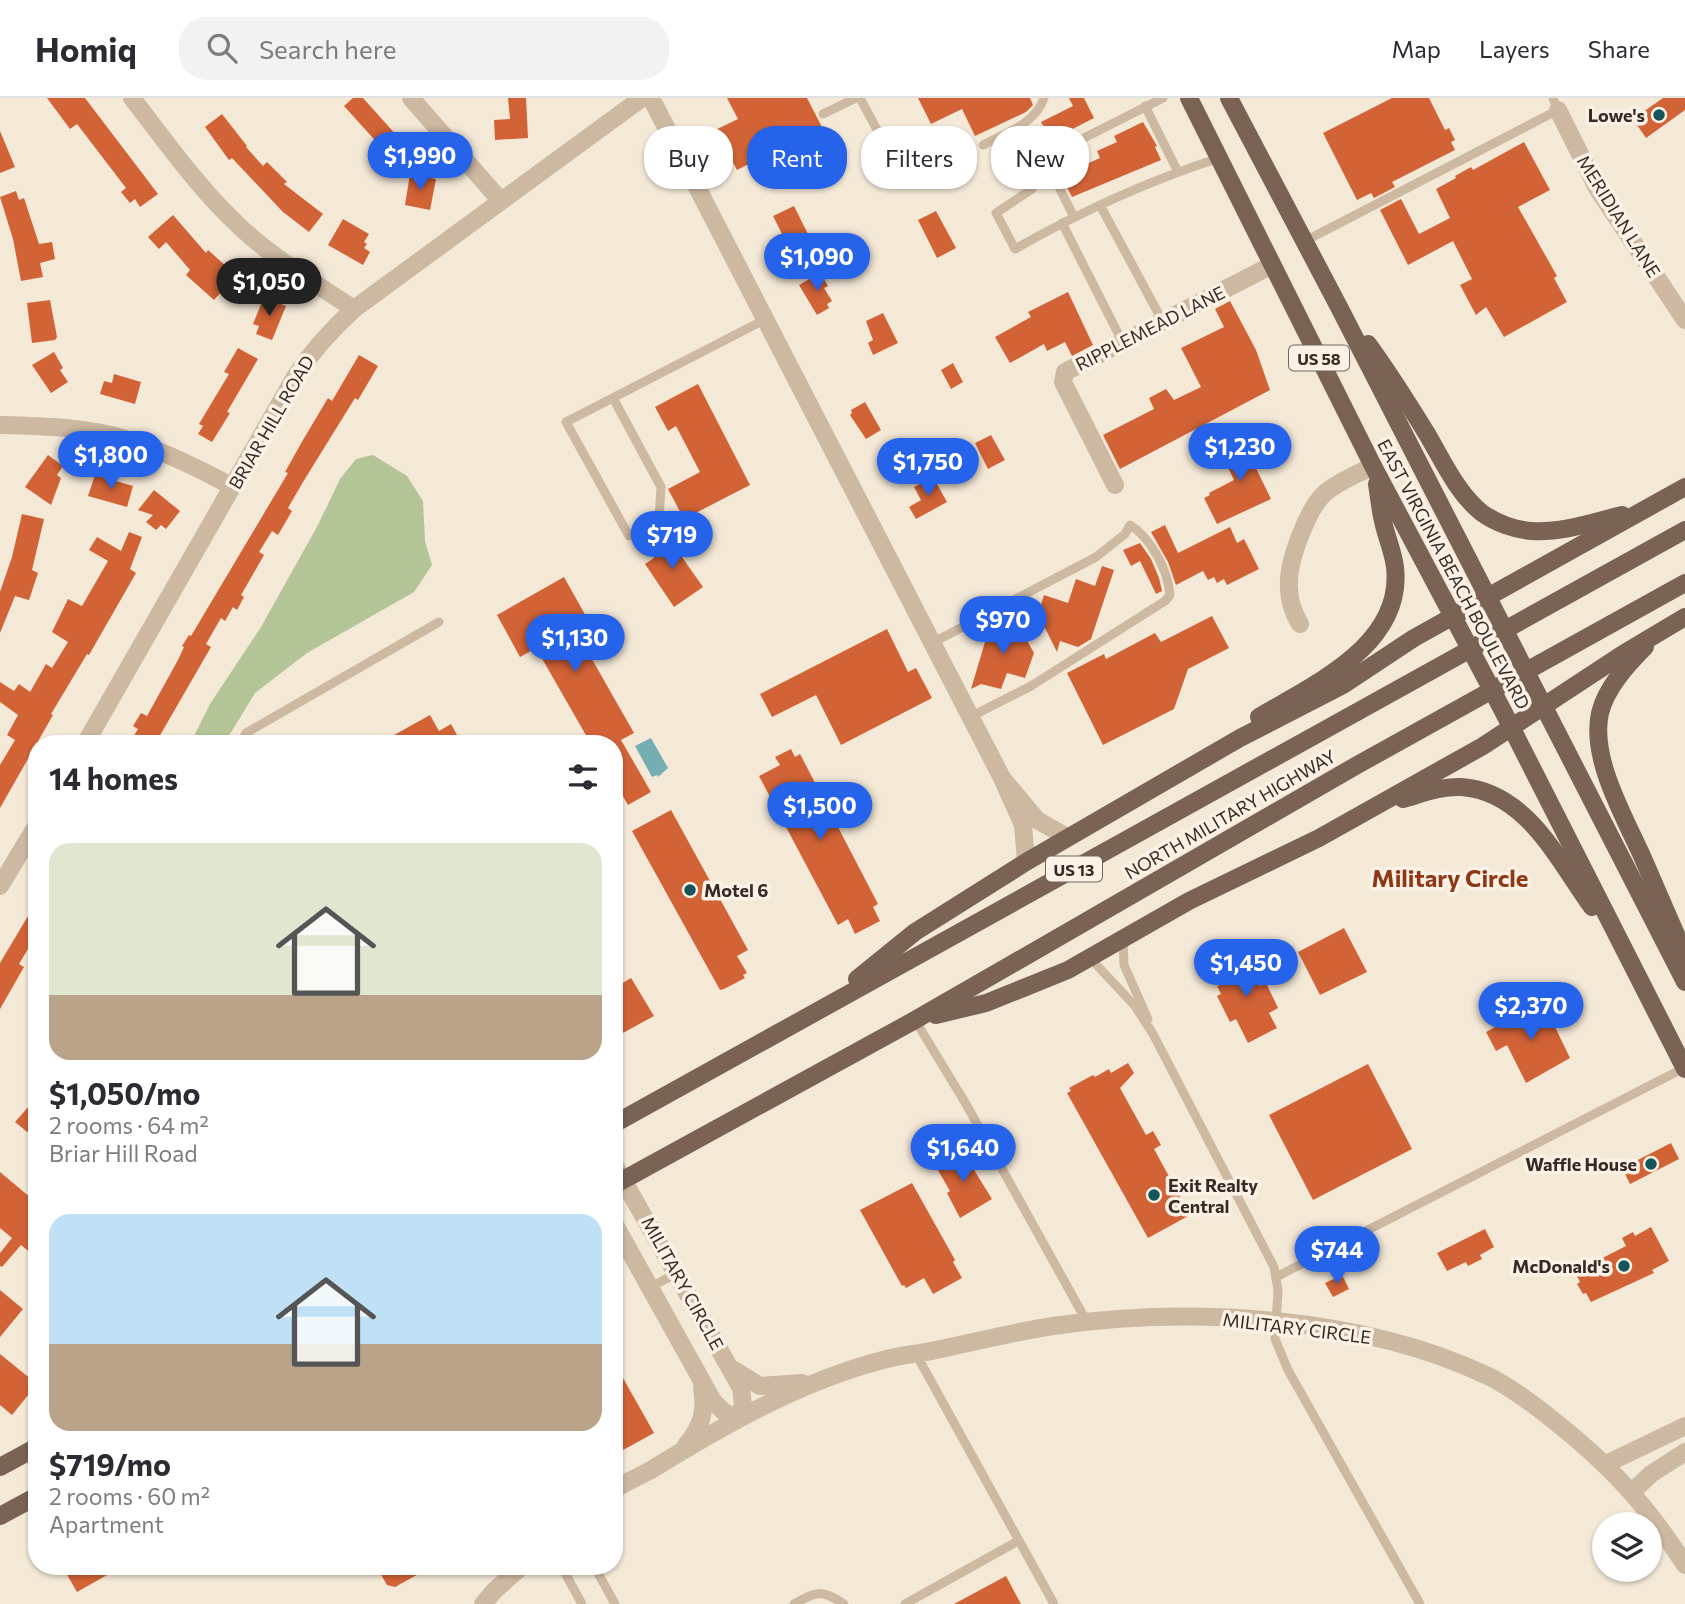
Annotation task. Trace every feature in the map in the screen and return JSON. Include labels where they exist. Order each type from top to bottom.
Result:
[{"type":"main road","name":"EAST VIRGINIA BEACH BOULEVARD","points":[[1189,98],[1373,466],[1511,728],[1685,1069]]},
{"type":"main road","name":"EAST VIRGINIA BEACH BOULEVARD","points":[[1229,98],[1685,982]]},
{"type":"main road","points":[[1339,307],[1397,384],[1454,480],[1483,513],[1501,524],[1544,531],[1642,510]]},
{"type":"main road","points":[[1166,780],[1355,656],[1370,642],[1382,625],[1390,607],[1395,569],[1382,520],[1373,466]]},
{"type":"main road","points":[[816,1012],[915,932],[1067,837],[1240,738],[1343,685],[1414,638],[1685,487]]},
{"type":"main road","name":"NORTH MILITARY HIGHWAY","points":[[623,1119],[1685,530]]},
{"type":"main road","name":"NORTH MILITARY HIGHWAY","points":[[623,1173],[915,1020],[1359,764],[1685,583]]},
{"type":"main road","points":[[915,1020],[986,1003],[1091,958],[1170,912],[1308,844],[1483,746],[1623,653],[1679,620]]},
{"type":"main road","points":[[1679,620],[1638,654],[1615,681],[1600,714],[1598,732],[1603,762],[1610,782],[1685,955]]},
{"type":"main road","points":[[1376,806],[1451,788],[1482,790],[1501,797],[1524,816],[1545,841],[1628,960]]},
{"type":"main road","points":[[0,1467],[28,1452]]},
{"type":"main road","points":[[0,1516],[28,1501]]},
{"type":"street","points":[[132,98],[190,173],[240,227],[272,254],[354,309]]},
{"type":"street","points":[[411,98],[500,200]]},
{"type":"street","name":"BRIAR HILL ROAD","points":[[90,735],[311,353],[329,331],[354,309],[500,200],[642,98]]},
{"type":"street","points":[[651,98],[1002,778],[1023,825],[1026,862]]},
{"type":"street","name":"MERIDIAN LANE","points":[[1555,104],[1597,188],[1685,320]]},
{"type":"street","name":"RIPPLEMEAD LANE","points":[[1115,485],[1063,382],[1065,372],[1272,265]]},
{"type":"street","points":[[0,425],[44,426],[128,440],[173,457],[233,487]]},
{"type":"street","points":[[1300,624],[1290,600],[1288,580],[1306,521],[1314,505],[1325,493],[1373,466]]},
{"type":"street","points":[[1002,778],[1037,820],[1067,837]]},
{"type":"street","points":[[0,886],[28,839]]},
{"type":"street","name":"MILITARY CIRCLE","points":[[623,1186],[677,1273],[741,1388],[743,1399],[737,1419]]},
{"type":"street","name":"MILITARY CIRCLE","points":[[623,1240],[713,1401],[737,1419]]},
{"type":"street","name":"MILITARY CIRCLE","points":[[623,1485],[737,1419],[830,1378],[883,1360],[1054,1326],[1196,1316],[1344,1331],[1414,1347],[1480,1372],[1541,1410],[1605,1464],[1632,1492],[1685,1565]]},
{"type":"street","name":"MILITARY CIRCLE","points":[[730,1366],[760,1386],[785,1386],[830,1378]]},
{"type":"street","name":"MILITARY CIRCLE","points":[[681,1450],[696,1434],[704,1415],[700,1377]]},
{"type":"street","points":[[1605,1464],[1685,1426]]},
{"type":"street","points":[[1632,1492],[1651,1474],[1685,1452]]},
{"type":"street","points":[[483,1604],[513,1575]]},
{"type":"lane","points":[[823,114],[858,98],[874,126]]},
{"type":"lane","points":[[983,145],[1030,120],[1040,110],[1044,98]]},
{"type":"lane","points":[[1089,136],[1163,98]]},
{"type":"lane","points":[[1304,242],[1555,104]]},
{"type":"lane","points":[[1145,106],[1178,172]]},
{"type":"lane","points":[[1031,189],[996,213],[1015,249],[1100,205],[1219,158]]},
{"type":"lane","points":[[1060,189],[1074,217]]},
{"type":"lane","points":[[1100,205],[1163,322]]},
{"type":"lane","points":[[1062,223],[1123,342]]},
{"type":"lane","points":[[613,398],[661,487],[659,519],[629,536],[566,422],[766,319]]},
{"type":"lane","points":[[932,643],[1096,556],[1125,534],[1130,525],[1141,531],[1152,546],[1169,587],[1170,595],[1165,601],[1041,680],[970,717]]},
{"type":"lane","points":[[245,735],[439,622]]},
{"type":"lane","points":[[1122,940],[1124,965],[1153,1034],[1274,1267],[1276,1344],[1420,1604]]},
{"type":"lane","points":[[1091,958],[1135,1006],[1153,1034]]},
{"type":"lane","points":[[915,1020],[972,1115],[1088,1323]]},
{"type":"lane","points":[[1276,1277],[1685,1069]]},
{"type":"lane","points":[[649,1288],[677,1273]]},
{"type":"lane","points":[[916,1354],[1054,1604]]},
{"type":"lane","points":[[905,1604],[1018,1541]]},
{"type":"lane","points":[[566,1575],[582,1604]]},
{"type":"lane","points":[[599,1575],[615,1604]]},
{"type":"lane","points":[[794,1604],[817,1592],[827,1593],[844,1604]]},
{"type":"green space","points":[[373,455],[407,476],[423,501],[425,541],[432,565],[414,592],[307,653],[255,693],[229,735],[194,735],[210,704],[261,627],[318,525],[340,479],[356,459]]},
{"type":"water","points":[[651,738],[668,768],[658,777],[652,777],[635,746]]},
{"type":"building","points":[[47,98],[85,98],[158,194],[140,207],[135,199],[130,203],[121,192],[126,188],[77,124],[70,129]]},
{"type":"building","points":[[353,98],[363,98],[415,156],[401,169],[344,106]]},
{"type":"building","points":[[508,98],[526,98],[528,138],[495,140],[494,120],[510,119]]},
{"type":"building","points":[[727,98],[807,98],[821,126],[747,126],[747,165],[737,170],[733,162],[733,126],[724,126],[738,119]]},
{"type":"building","points":[[918,98],[1030,98],[1033,105],[1026,112],[991,126],[977,135],[977,126],[970,126],[962,109],[931,124]]},
{"type":"building","points":[[1069,98],[1084,98],[1094,118],[1078,126],[1043,126],[1041,122],[1073,106]]},
{"type":"building","points":[[1392,98],[1429,98],[1445,130],[1449,128],[1455,140],[1451,142],[1455,150],[1392,182],[1395,187],[1374,198],[1371,193],[1357,200],[1323,133]]},
{"type":"building","name":"Lowe's","points":[[1663,98],[1685,98],[1685,110],[1646,138],[1633,119]]},
{"type":"building","points":[[222,114],[263,166],[267,162],[287,182],[284,184],[323,214],[309,232],[283,212],[232,158],[229,160],[205,127]]},
{"type":"building","points":[[1143,122],[1157,146],[1155,147],[1161,160],[1072,197],[1068,189],[1089,189],[1089,163],[1100,158],[1097,151],[1117,142],[1114,136]]},
{"type":"building","points":[[0,131],[15,167],[0,173]]},
{"type":"building","points":[[1524,142],[1550,190],[1518,207],[1557,276],[1554,278],[1567,302],[1504,337],[1486,307],[1476,315],[1460,285],[1472,279],[1453,241],[1408,265],[1380,210],[1401,199],[1419,234],[1450,218],[1436,189],[1471,167],[1473,170]]},
{"type":"building","points":[[410,174],[436,179],[430,210],[405,205]]},
{"type":"building","points":[[16,191],[19,200],[24,198],[39,244],[52,242],[55,259],[40,263],[43,277],[21,281],[13,239],[0,197]]},
{"type":"building","points":[[794,206],[812,242],[791,252],[773,216]]},
{"type":"building","points":[[936,211],[956,248],[937,258],[918,220]]},
{"type":"building","points":[[173,215],[206,253],[208,250],[236,275],[214,300],[186,275],[190,270],[166,242],[159,249],[148,237]]},
{"type":"building","points":[[343,219],[369,234],[364,248],[370,252],[363,265],[328,245]]},
{"type":"building","points":[[820,273],[828,286],[824,288],[832,301],[827,304],[829,308],[817,315],[799,285]]},
{"type":"building","points":[[1068,292],[1093,345],[1072,356],[1065,342],[1047,351],[1044,344],[1010,363],[995,337],[1031,317],[1028,312]]},
{"type":"building","points":[[264,297],[286,306],[272,340],[256,334],[259,326],[253,324]]},
{"type":"building","points":[[50,300],[57,337],[55,340],[32,343],[27,303]]},
{"type":"building","points":[[1230,301],[1256,350],[1270,390],[1120,469],[1103,435],[1154,409],[1149,398],[1166,389],[1174,400],[1201,387],[1181,348],[1224,327],[1215,309]]},
{"type":"building","points":[[883,313],[898,343],[873,355],[868,343],[873,340],[866,321]]},
{"type":"building","points":[[238,348],[258,359],[212,442],[198,434],[203,426],[199,424],[229,374],[224,372]]},
{"type":"building","points":[[54,352],[63,368],[60,370],[68,382],[51,393],[32,365]]},
{"type":"building","points":[[359,355],[378,366],[303,482],[288,508],[292,511],[278,535],[272,531],[259,552],[264,555],[241,595],[244,597],[237,610],[233,607],[225,621],[221,618],[206,644],[211,647],[160,735],[134,735],[138,729],[133,726],[141,713],[147,716],[178,660],[184,647],[182,646],[189,635],[191,636],[288,473],[285,472],[328,398],[332,401]]},
{"type":"building","points":[[953,363],[963,382],[951,389],[941,370]]},
{"type":"building","points":[[114,374],[141,382],[135,404],[100,394],[104,381],[112,383]]},
{"type":"building","points":[[698,384],[750,485],[684,519],[668,489],[700,472],[676,426],[668,431],[655,407]]},
{"type":"building","points":[[865,402],[881,430],[866,439],[850,415],[851,410]]},
{"type":"building","points":[[1264,431],[1271,445],[1250,456],[1271,499],[1217,524],[1204,498],[1234,480],[1224,459],[1242,450],[1239,444]]},
{"type":"building","points":[[991,435],[1005,460],[988,469],[975,443]]},
{"type":"building","points":[[48,455],[63,466],[57,475],[61,478],[51,505],[25,487]]},
{"type":"building","points":[[95,475],[133,486],[127,507],[88,496]]},
{"type":"building","points":[[933,477],[947,502],[916,519],[909,507],[921,500],[914,487]]},
{"type":"building","points":[[154,490],[180,511],[166,529],[161,525],[156,530],[146,522],[153,515],[138,510]]},
{"type":"building","points":[[22,514],[44,519],[32,570],[38,573],[29,600],[15,596],[0,633],[0,592]]},
{"type":"building","points":[[1165,525],[1178,553],[1230,527],[1237,543],[1244,539],[1259,569],[1227,585],[1224,579],[1217,583],[1214,577],[1208,580],[1203,571],[1176,585],[1168,562],[1151,532]]},
{"type":"building","points":[[129,532],[142,537],[130,569],[136,573],[51,714],[53,715],[42,735],[28,735],[28,759],[0,808],[0,765],[15,740],[7,735],[18,715],[0,702],[0,682],[14,691],[19,684],[30,692],[46,664],[52,668],[68,642],[52,632],[68,599],[82,606],[108,561],[89,550],[97,537],[121,551]]},
{"type":"building","points":[[665,533],[703,587],[674,607],[645,564],[654,558],[646,546]]},
{"type":"building","points":[[1140,543],[1159,578],[1162,591],[1156,594],[1140,561],[1131,566],[1123,550]]},
{"type":"building","points":[[1102,566],[1114,570],[1091,639],[1078,647],[1060,641],[1057,652],[1038,614],[1044,595],[1068,603],[1076,579],[1095,586]]},
{"type":"building","points":[[564,577],[587,618],[573,626],[634,733],[623,739],[623,735],[586,735],[536,648],[520,657],[497,615]]},
{"type":"building","points":[[1212,616],[1229,648],[1188,669],[1174,709],[1103,745],[1067,673],[1104,654],[1106,659],[1155,633],[1161,642]]},
{"type":"building","points":[[1015,619],[1034,653],[1025,678],[1007,673],[1001,689],[981,684],[971,689],[991,622],[1012,628]]},
{"type":"building","points":[[887,629],[908,672],[916,668],[932,698],[841,745],[816,695],[772,717],[760,694]]},
{"type":"building","points":[[430,715],[439,731],[451,724],[457,735],[394,735]]},
{"type":"building","points":[[623,743],[651,792],[628,805],[623,796]]},
{"type":"building","points":[[791,749],[795,757],[800,754],[878,904],[873,907],[880,921],[855,934],[848,919],[838,925],[759,776],[780,765],[775,757]]},
{"type":"building","name":"Motel 6","points":[[671,810],[748,950],[737,956],[747,973],[743,975],[745,978],[724,989],[720,990],[632,831]]},
{"type":"building","points":[[28,916],[28,949],[19,964],[24,967],[0,1009],[0,963]]},
{"type":"building","points":[[1344,928],[1367,972],[1320,995],[1298,952]]},
{"type":"building","points":[[1240,952],[1244,959],[1246,958],[1260,986],[1266,983],[1278,1008],[1269,1013],[1277,1028],[1248,1043],[1236,1019],[1230,1022],[1217,996],[1221,994],[1217,986],[1223,984],[1216,971],[1230,964],[1228,959]]},
{"type":"building","points":[[631,978],[654,1016],[623,1033],[623,983]]},
{"type":"building","points":[[1543,1002],[1570,1058],[1526,1083],[1507,1045],[1496,1051],[1486,1032]]},
{"type":"building","points":[[1128,1063],[1134,1073],[1120,1088],[1146,1135],[1153,1131],[1161,1145],[1154,1149],[1190,1215],[1148,1238],[1067,1093],[1071,1091],[1069,1088],[1093,1075],[1095,1077],[1109,1069],[1111,1073]]},
{"type":"building","points":[[1368,1064],[1412,1149],[1313,1200],[1269,1115]]},
{"type":"building","points":[[28,1107],[28,1133],[15,1122]]},
{"type":"building","name":"Waffle House","points":[[1671,1143],[1679,1159],[1630,1184],[1622,1168]]},
{"type":"building","points":[[961,1149],[992,1199],[960,1218],[947,1193],[950,1191],[935,1165]]},
{"type":"building","points":[[0,1172],[28,1195],[28,1251],[21,1245],[2,1267],[0,1253],[12,1238],[0,1228]]},
{"type":"building","points":[[912,1183],[955,1260],[953,1262],[962,1278],[933,1294],[924,1278],[906,1288],[902,1286],[860,1210]]},
{"type":"building","name":"McDonald's","points":[[1651,1227],[1669,1261],[1652,1270],[1654,1273],[1591,1302],[1577,1284],[1580,1282],[1575,1272],[1626,1246],[1622,1238],[1633,1232],[1635,1236]]},
{"type":"building","points":[[1485,1229],[1494,1247],[1480,1255],[1482,1259],[1468,1266],[1466,1262],[1447,1271],[1437,1253]]},
{"type":"building","points":[[1342,1275],[1349,1289],[1333,1297],[1325,1283]]},
{"type":"building","points":[[0,1290],[23,1309],[0,1337]]},
{"type":"building","points":[[0,1354],[28,1377],[28,1395],[12,1415],[0,1405]]},
{"type":"building","points":[[623,1378],[654,1433],[623,1450]]},
{"type":"building","points":[[67,1575],[107,1575],[77,1592]]},
{"type":"building","points":[[381,1575],[417,1575],[395,1587],[387,1585]]},
{"type":"building","points":[[1006,1576],[1021,1604],[954,1604]]},
{"type":"place","name":"Lowe's","points":[[1659,115]]},
{"type":"place","name":"Motel 6","points":[[690,890]]},
{"type":"place","name":"Waffle House","points":[[1651,1164]]},
{"type":"place","name":"Exit Realty Central","points":[[1154,1195]]},
{"type":"place","name":"McDonald's","points":[[1624,1266]]},
{"type":"district","name":"Military Circle","points":[[1450,877]]}]
